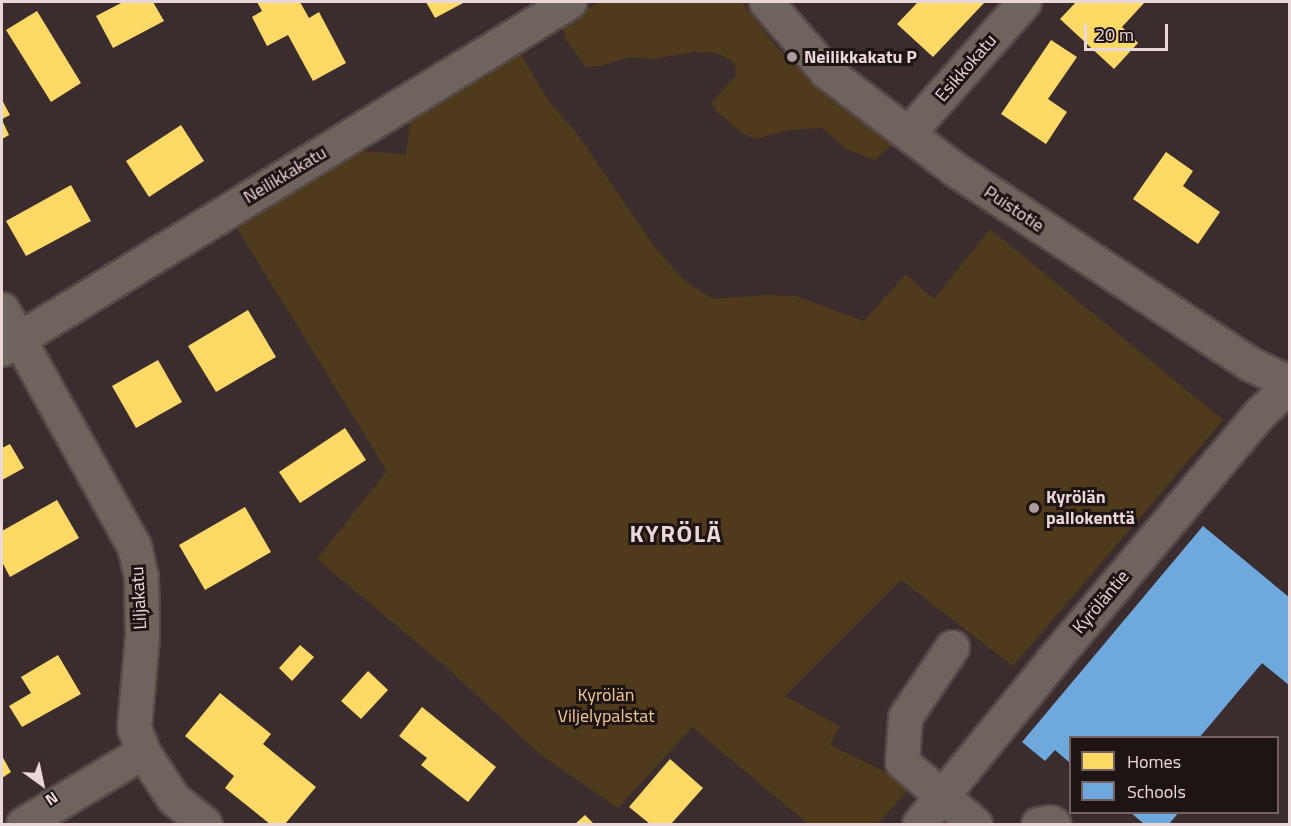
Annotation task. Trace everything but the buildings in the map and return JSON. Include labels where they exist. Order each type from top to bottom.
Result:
[{"type":"street","name":"Puistotie","points":[[766,2],[826,71],[990,194],[1250,364],[1290,384]]},
{"type":"street","name":"Esikkokatu","points":[[908,133],[1024,2]]},
{"type":"street","name":"Neilikkakatu","points":[[9,344],[558,4]]},
{"type":"street","name":"Liljakatu","points":[[2,309],[9,344],[134,546],[141,576],[142,636],[134,728],[143,752],[173,798],[205,825]]},
{"type":"street","name":"Kyröläntie","points":[[919,825],[976,750],[1260,413],[1290,384]]},
{"type":"street","points":[[952,647],[905,717],[902,762],[940,797],[969,817],[975,825]]},
{"type":"street","points":[[23,825],[143,752]]},
{"type":"street","points":[[1038,825],[1050,822],[1054,825]]},
{"type":"green space","points":[[601,2],[742,2],[775,45],[819,87],[892,144],[875,160],[847,149],[822,128],[789,130],[756,139],[742,133],[718,113],[711,103],[736,75],[735,63],[717,53],[694,52],[654,59],[629,57],[601,66],[586,67],[565,38],[562,22]]},
{"type":"green space","name":"Kyrölän Viljelypalstat","points":[[521,54],[547,99],[575,131],[656,249],[686,282],[713,299],[766,295],[796,296],[864,321],[906,274],[934,299],[990,229],[1223,420],[1013,666],[901,580],[785,696],[840,726],[830,745],[912,785],[878,824],[808,824],[692,727],[618,808],[541,755],[445,666],[317,559],[387,471],[235,225],[355,150],[406,155],[411,116],[500,58]]},
{"type":"place","name":"Neilikkakatu P","points":[[792,57]]},
{"type":"place","name":"Kyrölän pallokenttä","points":[[1034,508]]},
{"type":"district","name":"KYRÖLÄ","points":[[676,534]]}]
